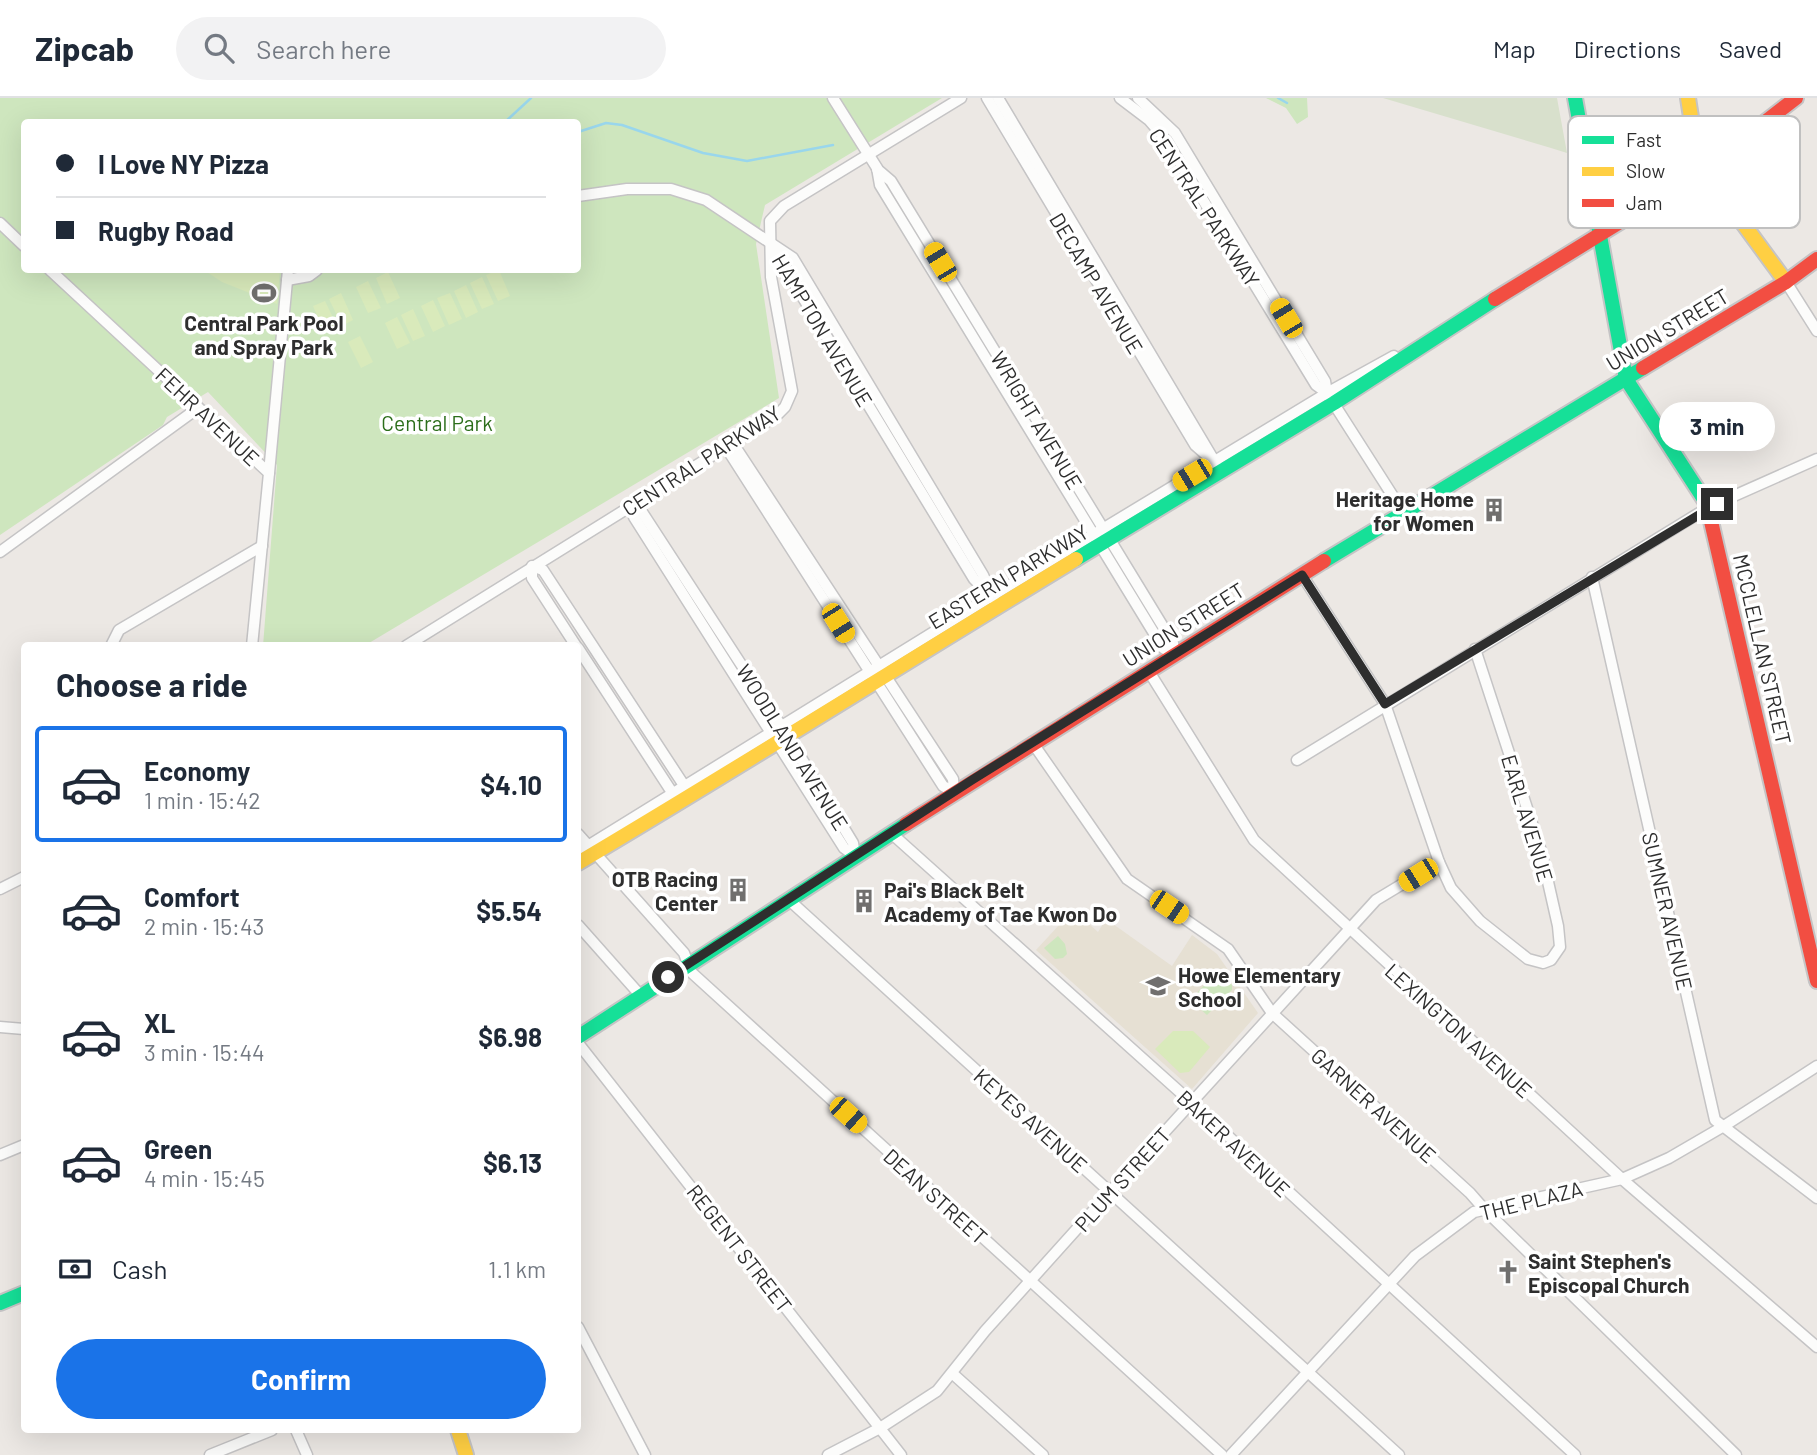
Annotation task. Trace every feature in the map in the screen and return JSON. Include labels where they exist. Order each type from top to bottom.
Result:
[{"type":"street","name":"WRIGHT AVENUE","points":[[833,98],[877,168],[880,186],[1101,537],[1163,648],[1174,654]]},
{"type":"street","name":"CENTRAL PARKWAY","points":[[414,642],[776,416],[785,407],[792,391],[771,276],[770,221],[784,206],[961,98]]},
{"type":"street","name":"DECAMP AVENUE","points":[[987,98],[1195,445],[1217,466]]},
{"type":"street","name":"DECAMP AVENUE","points":[[998,98],[1217,466]]},
{"type":"street","name":"CENTRAL PARKWAY","points":[[1120,98],[1149,120],[1167,141],[1316,384],[1330,398],[1403,512]]},
{"type":"street","name":"CENTRAL PARKWAY","points":[[1138,98],[1175,133],[1325,381],[1330,398]]},
{"type":"street","name":"MCCLELLAN STREET","points":[[1575,98],[1578,116]]},
{"type":"street","points":[[1688,98],[1691,116]]},
{"type":"street","name":"EASTERN PARKWAY","points":[[1773,116],[1796,98]]},
{"type":"street","points":[[581,196],[627,188],[671,189],[706,200],[769,242]]},
{"type":"street","points":[[0,223],[21,243]]},
{"type":"street","name":"MCCLELLAN STREET","points":[[1597,228],[1626,379],[1709,507],[1817,981]]},
{"type":"street","name":"EASTERN PARKWAY","points":[[581,860],[591,849],[780,736],[995,601],[1612,228]]},
{"type":"street","points":[[1746,228],[1786,282],[1817,331]]},
{"type":"street","name":"HAMPTON AVENUE","points":[[769,242],[974,579],[995,601]]},
{"type":"street","name":"UNION STREET","points":[[581,1035],[688,962],[1032,742],[1403,512],[1786,282],[1817,258]]},
{"type":"street","name":"FEHR AVENUE","points":[[53,273],[269,473],[253,642]]},
{"type":"street","points":[[269,473],[287,275],[309,276],[313,273]]},
{"type":"street","points":[[0,552],[198,408]]},
{"type":"street","points":[[730,446],[731,455],[878,674],[953,779],[954,792]]},
{"type":"street","points":[[1297,760],[1709,507],[1817,459]]},
{"type":"street","name":"WOODLAND AVENUE","points":[[632,505],[634,517],[780,736],[844,848],[855,856]]},
{"type":"street","points":[[113,642],[119,630],[262,546]]},
{"type":"street","points":[[574,642],[532,578],[532,566],[543,570],[688,791]]},
{"type":"street","points":[[1302,575],[1385,704],[1438,862]]},
{"type":"street","name":"SUMNER AVENUE","points":[[1592,577],[1715,1120],[1817,1198]]},
{"type":"street","name":"EARL AVENUE","points":[[1438,862],[1461,902],[1525,957],[1535,962],[1551,960],[1560,947],[1558,926],[1541,852],[1475,649]]},
{"type":"street","points":[[581,653],[675,798]]},
{"type":"street","name":"LEXINGTON AVENUE","points":[[1148,670],[1254,840],[1622,1179],[1817,1347]]},
{"type":"street","points":[[878,674],[912,739],[943,786],[954,792]]},
{"type":"street","points":[[912,739],[922,733]]},
{"type":"street","name":"GARNER AVENUE","points":[[1032,742],[1127,879],[1228,949],[1272,1013],[1471,1192],[1483,1209],[1736,1455]]},
{"type":"street","name":"BAKER AVENUE","points":[[891,833],[1191,1102],[1575,1455]]},
{"type":"street","name":"DEAN STREET","points":[[581,837],[684,953],[691,972],[1222,1455]]},
{"type":"street","name":"EASTERN PARKWAY","points":[[581,851],[591,849]]},
{"type":"street","name":"PLUM STREET","points":[[828,1455],[880,1428],[929,1397],[953,1374],[985,1331],[1376,901],[1438,862]]},
{"type":"street","points":[[0,889],[21,878]]},
{"type":"street","name":"KEYES AVENUE","points":[[788,899],[1399,1455]]},
{"type":"street","points":[[581,928],[641,996]]},
{"type":"street","points":[[0,1027],[21,1029]]},
{"type":"street","name":"REGENT STREET","points":[[581,1047],[901,1455]]},
{"type":"street","name":"THE PLAZA","points":[[1231,1455],[1387,1284],[1428,1244],[1483,1209],[1622,1179],[1669,1158],[1817,1066]]},
{"type":"street","points":[[0,1155],[21,1146]]},
{"type":"street","points":[[0,1303],[21,1294]]},
{"type":"street","points":[[581,1333],[645,1455]]},
{"type":"street","points":[[953,1374],[1043,1455]]},
{"type":"street","points":[[210,1455],[265,1433]]},
{"type":"street","points":[[297,1433],[307,1455]]},
{"type":"street","points":[[459,1433],[466,1455]]},
{"type":"shaded area","name":"Howe Elementary School","points":[[1073,910],[1098,932],[1106,919],[1172,966],[1192,935],[1217,954],[1258,1013],[1192,1089],[1036,950]]},
{"type":"green space","name":"Central Park","points":[[0,98],[942,98],[765,205],[756,244],[779,398],[371,642],[263,642],[277,465],[208,392],[167,417],[163,425],[0,535]]},
{"type":"green space","points":[[1266,98],[1307,98],[1308,117],[1297,124],[1286,108]]},
{"type":"green space","points":[[1383,98],[1557,98],[1567,153],[1551,148]]},
{"type":"green space","name":"Central Park Pool and Spray Park","points":[[208,273],[280,273],[277,304],[222,282]]},
{"type":"green space","points":[[388,273],[400,298],[387,304],[376,278]]},
{"type":"green space","points":[[500,273],[510,296],[498,301],[486,275]]},
{"type":"green space","points":[[482,277],[494,304],[482,309],[470,283]]},
{"type":"green space","points":[[368,281],[381,308],[368,313],[356,287]]},
{"type":"green space","points":[[466,285],[478,312],[466,318],[454,291]]},
{"type":"green space","points":[[341,293],[353,320],[342,326],[329,299]]},
{"type":"green space","points":[[450,293],[462,319],[449,325],[437,298]]},
{"type":"green space","points":[[433,300],[445,326],[433,332],[421,306]]},
{"type":"green space","points":[[325,301],[337,326],[324,332],[313,306]]},
{"type":"green space","points":[[413,309],[425,336],[413,341],[401,315]]},
{"type":"green space","points":[[397,317],[410,343],[397,349],[385,323]]},
{"type":"green space","points":[[360,336],[373,362],[361,368],[348,342]]},
{"type":"green space","points":[[1058,936],[1065,944],[1067,954],[1063,958],[1055,959],[1044,948]]},
{"type":"green space","points":[[1219,970],[1232,985],[1232,990],[1207,1015],[1190,1000]]},
{"type":"green space","points":[[1173,1031],[1193,1031],[1210,1047],[1189,1072],[1180,1073],[1155,1049]]},
{"type":"waterway","points":[[508,119],[531,98]]},
{"type":"waterway","points":[[1278,98],[1287,103]]},
{"type":"waterway","points":[[581,131],[606,123],[622,125],[703,153],[747,161],[833,145]]},
{"type":"traffic: fast","points":[[1575,98],[1578,116]]},
{"type":"traffic: fast","points":[[1599,228],[1626,379],[1707,504]]},
{"type":"traffic: fast","points":[[1076,559],[1334,403],[1495,299]]},
{"type":"traffic: fast","points":[[1324,561],[1643,368]]},
{"type":"traffic: fast","points":[[581,1035],[906,824]]},
{"type":"traffic: fast","points":[[0,1303],[21,1294]]},
{"type":"traffic: slow","points":[[1688,98],[1691,116]]},
{"type":"traffic: slow","points":[[1746,228],[1786,282]]},
{"type":"traffic: slow","points":[[581,861],[1076,559]]},
{"type":"traffic: slow","points":[[459,1433],[466,1455]]},
{"type":"traffic: jam","points":[[1773,116],[1796,98]]},
{"type":"traffic: jam","points":[[1495,299],[1610,228]]},
{"type":"traffic: jam","points":[[1643,368],[1786,282],[1817,259]]},
{"type":"traffic: jam","points":[[1707,504],[1817,981]]},
{"type":"traffic: jam","points":[[906,824],[1324,561]]},
{"type":"place","name":"Central Park Pool and Spray Park","points":[[264,293]]},
{"type":"place","name":"Heritage Home for Women","points":[[1494,510]]},
{"type":"place","name":"OTB Racing Center","points":[[738,890]]},
{"type":"place","name":"Pai's Black Belt Academy of Tae Kwon Do","points":[[864,901]]},
{"type":"place","name":"Howe Elementary School","points":[[1158,986]]},
{"type":"place","name":"Saint Stephen's Episcopal Church","points":[[1508,1272]]},
{"type":"route","points":[[668,977],[972,780],[1302,575],[1385,704],[1717,504]]}]
